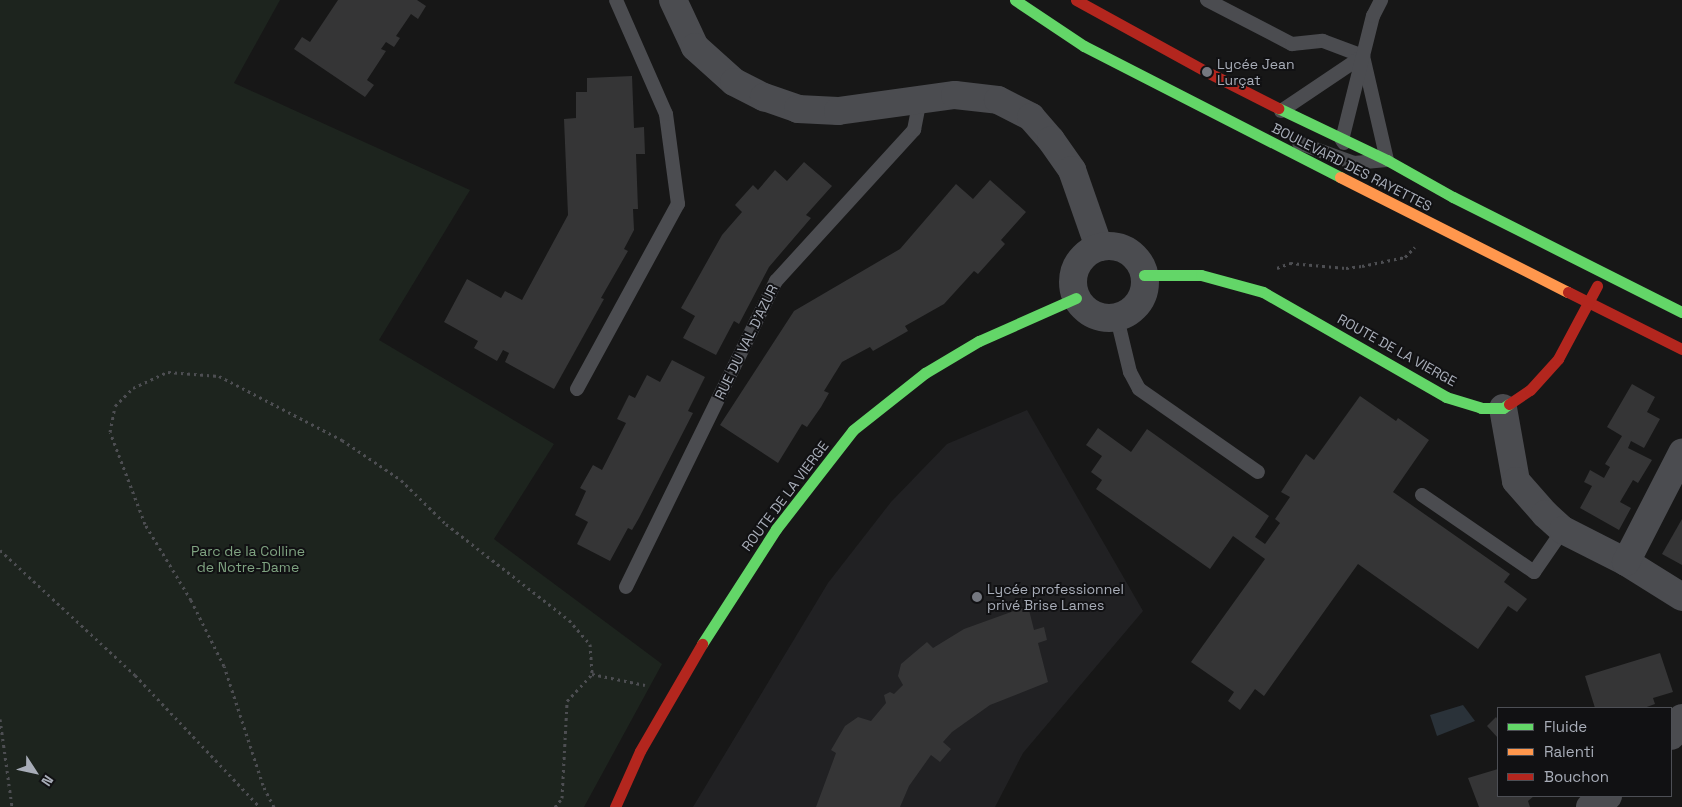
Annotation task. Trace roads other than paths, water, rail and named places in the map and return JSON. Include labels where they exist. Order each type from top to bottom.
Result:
[{"type":"main road","name":"BOULEVARD DES RAYETTES","points":[[1015,0],[1084,46],[1429,223],[1682,349]]},
{"type":"main road","name":"BOULEVARD DES RAYETTES","points":[[1076,0],[1198,68],[1342,140],[1387,160],[1453,197],[1682,312]]},
{"type":"main road","points":[[1503,408],[1530,390],[1558,360],[1603,273]]},
{"type":"main road","name":"ROUTE DE LA VIERGE","points":[[1144,275],[1201,275],[1263,292],[1446,397],[1481,408],[1503,408]]},
{"type":"main road","name":"ROUTE DE LA VIERGE","points":[[615,807],[640,751],[674,690],[776,529],[853,430],[925,374],[971,346],[1076,298]]},
{"type":"street","points":[[673,0],[695,46],[734,82],[764,97],[798,109],[838,111],[955,95],[998,100],[1031,117],[1051,140],[1072,170],[1100,247]]},
{"type":"street","points":[[1111,246],[1128,252],[1140,264],[1144,275],[1142,297],[1127,313],[1117,318],[1108,319],[1089,313],[1076,298],[1073,288],[1076,267],[1082,258],[1100,247],[1111,246]]},
{"type":"street","points":[[1503,408],[1516,481],[1545,514],[1564,530],[1626,562],[1682,596]]},
{"type":"street","points":[[1626,562],[1682,453]]},
{"type":"street","points":[[1672,734],[1682,718]]},
{"type":"street","points":[[1590,807],[1606,797]]},
{"type":"lane","points":[[577,389],[678,204],[666,114],[616,0]]},
{"type":"lane","points":[[1207,0],[1292,44],[1324,40],[1363,56]]},
{"type":"lane","points":[[1369,192],[1342,140],[1373,16],[1381,0]]},
{"type":"lane","points":[[1270,142],[1296,142],[1354,163],[1387,160],[1363,56]]},
{"type":"lane","points":[[1282,110],[1363,56]]},
{"type":"lane","name":"RUE DU VAL D'AZUR","points":[[626,587],[776,281],[914,130],[920,100]]},
{"type":"lane","points":[[1117,318],[1130,372],[1139,389],[1258,472]]},
{"type":"lane","points":[[1422,494],[1534,572],[1564,530]]},
{"type":"place","name":"Lycée Jean Lurçat","points":[[1207,72]]},
{"type":"place","name":"Lycée professionnel privé Brise Lames","points":[[977,597]]},
{"type":"park label","name":"Parc de la Colline de Notre-Dame","points":[[248,560]]}]
